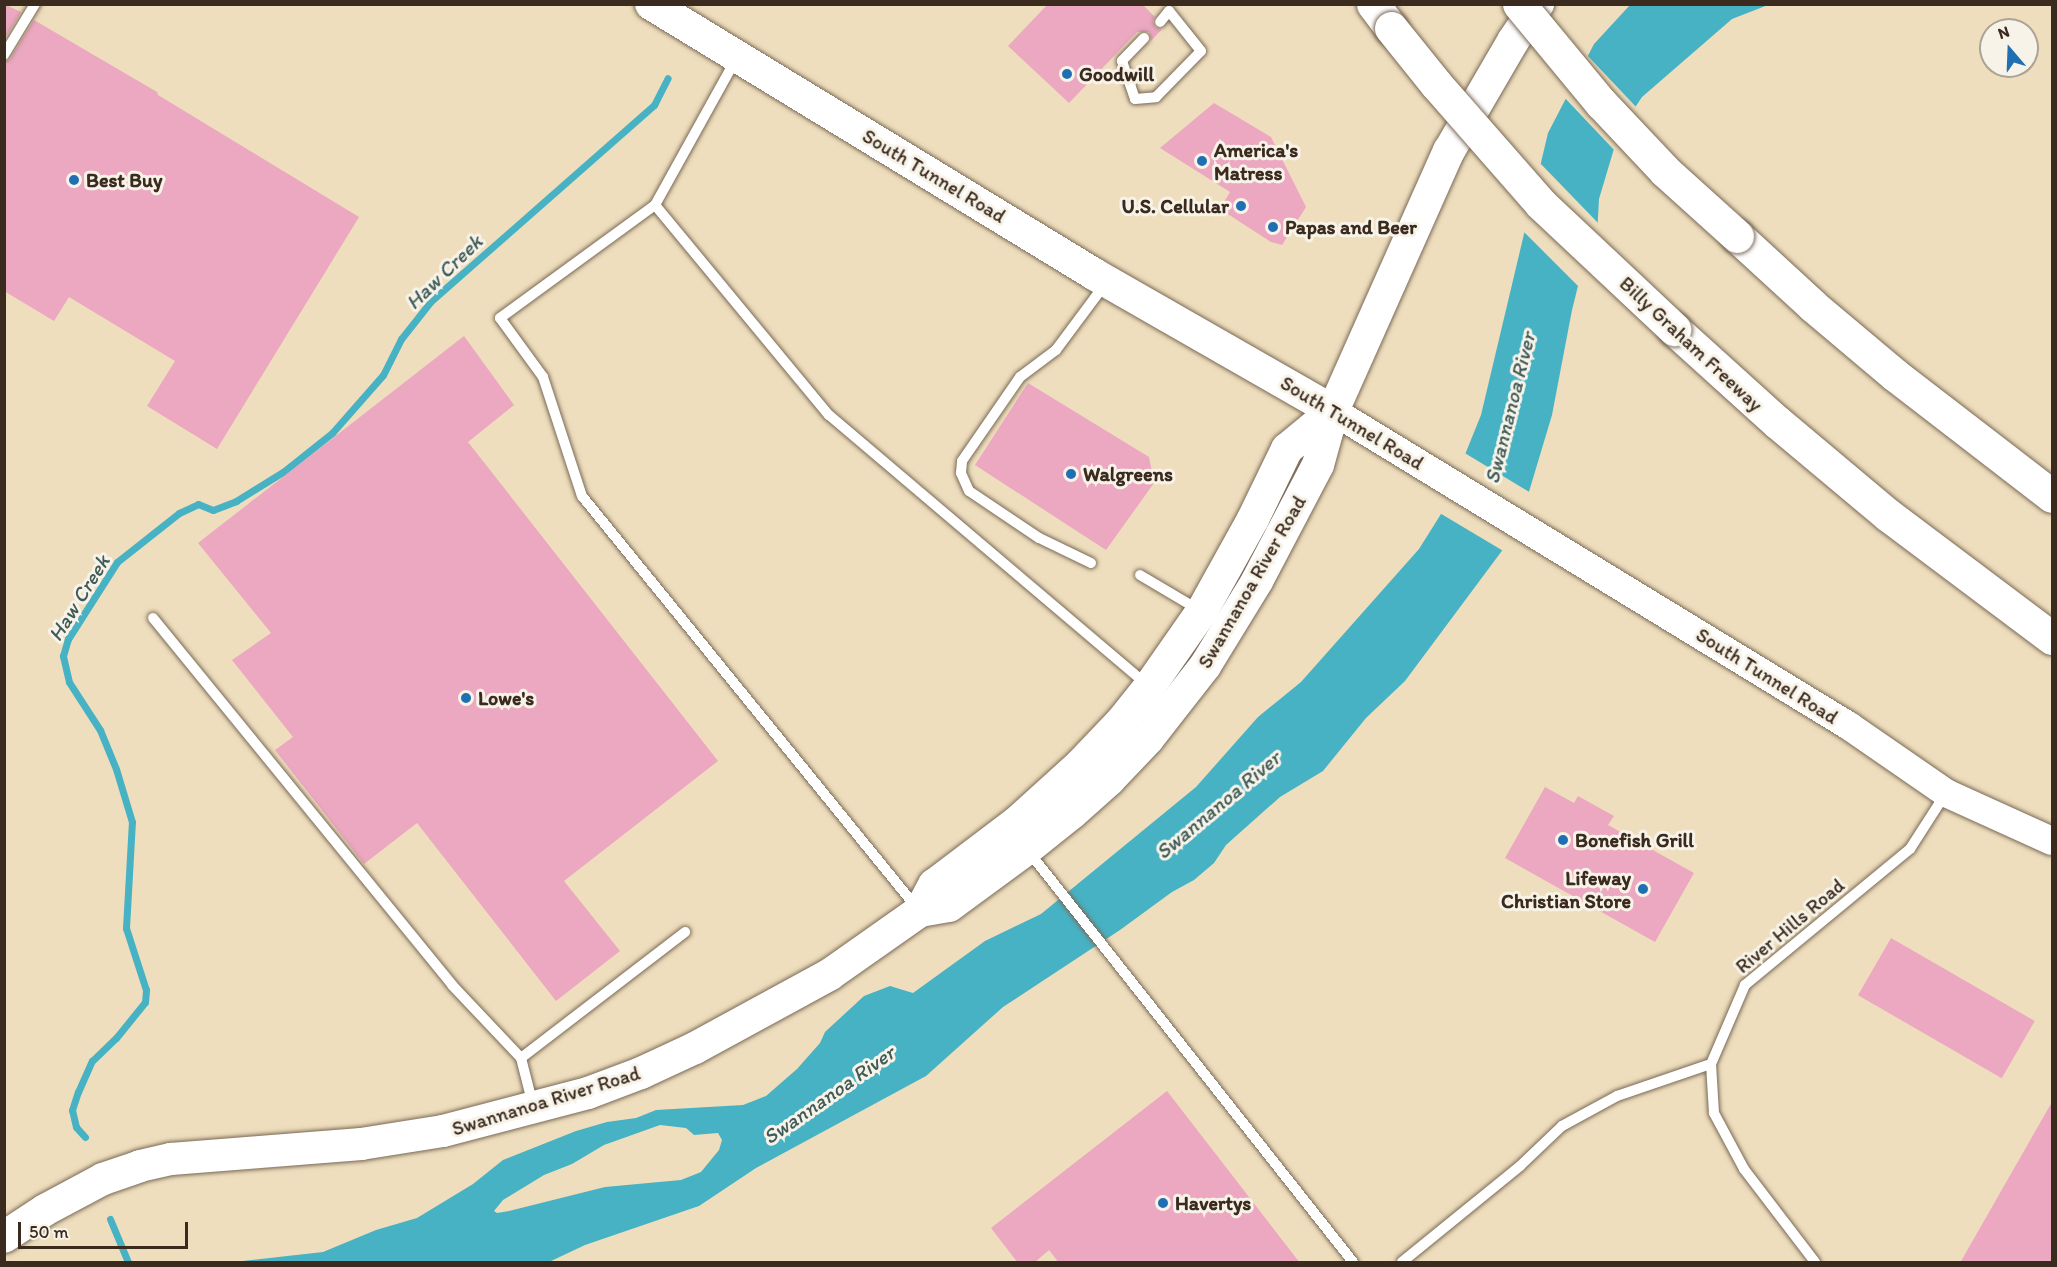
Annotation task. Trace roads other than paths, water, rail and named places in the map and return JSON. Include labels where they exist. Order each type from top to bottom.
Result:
[{"type":"highway","points":[[1519,4],[1609,112],[1665,171],[1813,306],[1895,375],[2052,496]]},
{"type":"highway","name":"Billy Graham Freeway","points":[[1382,16],[1436,84],[1541,204],[1674,329],[1777,422],[1888,515],[2052,638]]},
{"type":"main road","name":"South Tunnel Road","points":[[651,4],[1107,281],[1333,411]]},
{"type":"main road","name":"Swannanoa River Road","points":[[4,1237],[45,1210],[104,1179],[140,1166],[214,1154],[361,1144],[443,1131],[534,1108],[641,1073],[696,1048],[829,975],[920,911],[949,906],[1027,849],[1109,780],[1180,701],[1205,666],[1257,581],[1318,465],[1333,411],[1449,151],[1513,41],[1538,4]]},
{"type":"main road","name":"Swannanoa River Road","points":[[920,911],[934,885],[993,842],[1048,796],[1122,721],[1149,687],[1202,611],[1253,519],[1287,449],[1333,411]]},
{"type":"street","name":"South Tunnel Road","points":[[1333,411],[1849,726],[1946,793],[2052,841]]},
{"type":"lane","points":[[4,55],[35,4]]},
{"type":"lane","points":[[1144,38],[1122,61],[1135,99],[1156,97],[1201,51],[1169,11],[1160,22]]},
{"type":"lane","points":[[738,56],[655,205],[500,318],[543,377],[582,496],[920,911]]},
{"type":"lane","points":[[655,205],[829,415],[1149,687]]},
{"type":"lane","points":[[1091,563],[1039,538],[969,491],[961,473],[962,461],[1020,377],[1056,350],[1107,281]]},
{"type":"lane","points":[[1140,576],[1202,611]]},
{"type":"lane","points":[[153,618],[452,985],[521,1058],[534,1108]]},
{"type":"lane","name":"River Hills Road","points":[[1815,1263],[1744,1169],[1714,1113],[1711,1064],[1745,985],[1910,849],[1946,793]]},
{"type":"lane","points":[[1027,849],[1353,1263]]},
{"type":"lane","points":[[521,1058],[686,932]]},
{"type":"lane","points":[[1402,1263],[1520,1166],[1562,1126],[1617,1096],[1711,1064]]},
{"type":"water","name":"Swannanoa River","points":[[1630,5],[1768,5],[1732,19],[1642,97],[1628,118],[1616,142],[1599,199],[1597,236],[1579,282],[1552,415],[1528,495],[1507,544],[1405,681],[1366,718],[1323,771],[1280,797],[1226,845],[1214,863],[1194,880],[1172,892],[1120,930],[1003,1007],[926,1076],[756,1168],[699,1206],[585,1245],[549,1262],[234,1262],[323,1252],[376,1230],[417,1218],[473,1184],[503,1160],[576,1131],[607,1122],[636,1118],[656,1110],[743,1105],[766,1096],[797,1069],[820,1043],[825,1032],[864,996],[890,986],[913,993],[985,941],[1041,914],[1196,787],[1258,717],[1301,682],[1419,549],[1441,514],[1481,415],[1548,133],[1594,44]],"holes":[[[660,1125],[686,1128],[694,1135],[718,1133],[722,1140],[719,1150],[701,1172],[681,1180],[605,1187],[509,1211],[497,1213],[494,1211],[503,1200],[544,1175],[572,1164],[604,1145]]]},
{"type":"waterway","name":"Haw Creek","points":[[85,1137],[76,1127],[72,1110],[78,1092],[92,1061],[116,1038],[145,1002],[146,990],[126,928],[132,822],[116,769],[100,730],[69,682],[63,656],[68,639],[117,562],[179,513],[198,504],[213,510],[236,501],[283,472],[332,433],[383,375],[401,339],[431,301],[654,105],[668,78]]},
{"type":"waterway","name":"Haw Creek","points":[[110,1219],[128,1262]]},
{"type":"place","name":"Goodwill","points":[[1067,74]]},
{"type":"place","name":"America's Matress","points":[[1202,161]]},
{"type":"place","name":"Best Buy","points":[[74,180]]},
{"type":"place","name":"U.S. Cellular","points":[[1241,206]]},
{"type":"place","name":"Papas and Beer","points":[[1273,227]]},
{"type":"place","name":"Walgreens","points":[[1071,474]]},
{"type":"place","name":"Lowe's","points":[[466,698]]},
{"type":"place","name":"Bonefish Grill","points":[[1563,840]]},
{"type":"place","name":"Lifeway Christian Store","points":[[1643,889]]},
{"type":"place","name":"Havertys","points":[[1163,1203]]}]
